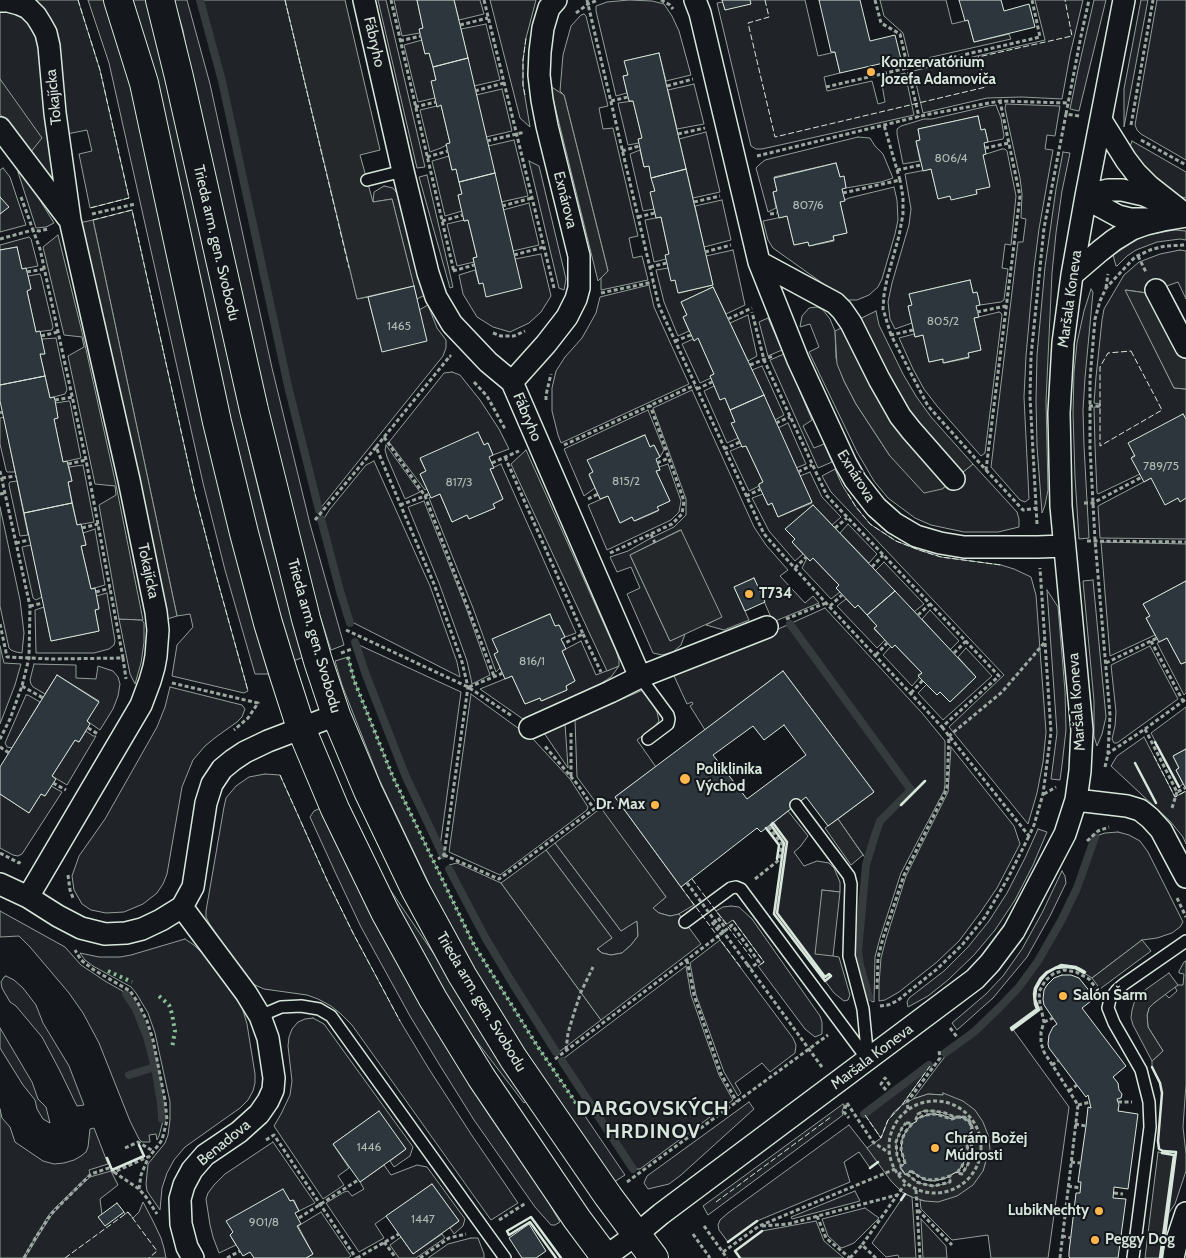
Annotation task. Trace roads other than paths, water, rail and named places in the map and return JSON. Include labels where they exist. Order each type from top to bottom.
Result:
[{"type":"street","points":[[118,0],[144,83],[217,422],[244,533],[270,631],[301,728],[335,809],[385,912],[433,999],[481,1076],[605,1258]]},
{"type":"street","name":"Trieda arm. gen. Svobodu","points":[[160,0],[254,410],[299,592],[336,715],[368,791],[415,889],[462,975],[513,1058],[608,1196],[654,1258]]},
{"type":"street","name":"Fábryho","points":[[364,0],[403,172],[428,273],[436,297],[452,324],[488,362],[512,382],[640,677]]},
{"type":"street","name":"Exnárova","points":[[512,382],[567,317],[579,288],[579,256],[542,100],[539,75],[543,28],[549,8],[556,0]]},
{"type":"street","name":"Exnárova","points":[[695,0],[700,13],[760,262],[798,360],[855,480],[876,507],[894,523],[916,536],[964,547],[1064,546]]},
{"type":"street","name":"Maršala Koneva","points":[[605,1258],[975,979],[990,964],[1014,931],[1060,843],[1086,801],[1080,771],[1082,730],[1061,506],[1059,413],[1063,343],[1072,275],[1124,0]]},
{"type":"street","name":"Tokajícka","points":[[0,1],[8,1],[28,8],[36,16],[46,33],[50,46],[55,113],[79,218],[158,630],[155,661],[141,704],[28,897]]},
{"type":"street","points":[[1100,120],[1136,173],[1148,186],[1186,216]]},
{"type":"street","name":"Tokajícka","points":[[0,128],[79,218]]},
{"type":"street","points":[[1086,196],[1108,190],[1135,192],[1186,216]]},
{"type":"street","points":[[1072,275],[1114,240],[1132,229],[1154,222],[1186,216]]},
{"type":"street","points":[[760,262],[835,304],[847,316],[879,380],[900,416],[910,430],[954,479]]},
{"type":"street","points":[[1156,290],[1186,347]]},
{"type":"street","points":[[530,728],[640,677],[767,628]]},
{"type":"street","points":[[0,884],[28,897],[81,928],[105,934],[126,933],[142,929],[161,920],[182,907],[193,887],[206,803],[216,776],[222,769],[245,752],[268,741],[336,715]]},
{"type":"street","points":[[1086,801],[1127,806],[1140,810],[1150,818],[1161,830],[1180,884]]},
{"type":"street","points":[[182,907],[246,993],[260,1016]]},
{"type":"street","name":"Benadova","points":[[193,1258],[187,1247],[181,1224],[180,1199],[184,1185],[192,1170],[205,1156],[239,1132],[259,1114],[273,1090],[274,1078],[268,1038],[260,1016]]},
{"type":"street","points":[[1173,1258],[1186,1213]]},
{"type":"lane","points":[[367,180],[403,172]]},
{"type":"lane","points":[[640,677],[669,719],[668,724],[648,739]]},
{"type":"lane","points":[[796,805],[849,876],[851,884],[849,956],[863,1009],[868,1060]]},
{"type":"lane","points":[[685,922],[731,888],[741,889],[868,1060]]},
{"type":"lane","points":[[1133,1258],[1150,1127],[1150,1102],[1141,1070],[1108,1008],[1110,999],[1132,977],[1186,941]]},
{"type":"lane","points":[[260,1016],[282,1007],[301,1006],[319,1009],[331,1016],[505,1258]]},
{"type":"waterway","points":[[200,0],[222,81],[288,386],[319,510]]},
{"type":"waterway","points":[[321,519],[350,623]]},
{"type":"waterway","points":[[790,624],[911,790],[880,821],[866,865],[858,951],[869,997]]},
{"type":"waterway","points":[[355,642],[406,777],[443,855]]},
{"type":"waterway","points":[[945,1053],[974,1032],[1000,1007],[1019,987],[1038,961],[1077,888],[1095,837]]},
{"type":"waterway","points":[[449,869],[486,939],[556,1052]]},
{"type":"waterway","points":[[126,994],[136,1009],[147,1037],[155,1067],[162,1119]]},
{"type":"waterway","points":[[562,1061],[633,1169]]},
{"type":"waterway","points":[[864,1114],[929,1065]]},
{"type":"waterway","points":[[129,1075],[155,1067]]},
{"type":"place","name":"Konzervatórium Jozefa Adamoviča","points":[[871,72]]},
{"type":"place","name":"T734","points":[[749,594]]},
{"type":"place","name":"Poliklinika Východ","points":[[685,779]]},
{"type":"place","name":"Dr. Max","points":[[655,805]]},
{"type":"place","name":"Salón Šarm","points":[[1063,996]]},
{"type":"place","name":"Chrám Božej Múdrosti","points":[[935,1148]]},
{"type":"place","name":"LubikNechty","points":[[1099,1211]]},
{"type":"place","name":"Peggy Dog","points":[[1095,1240]]},
{"type":"district","name":"DARGOVSKÝCH HRDINOV","points":[[653,1120]]}]
